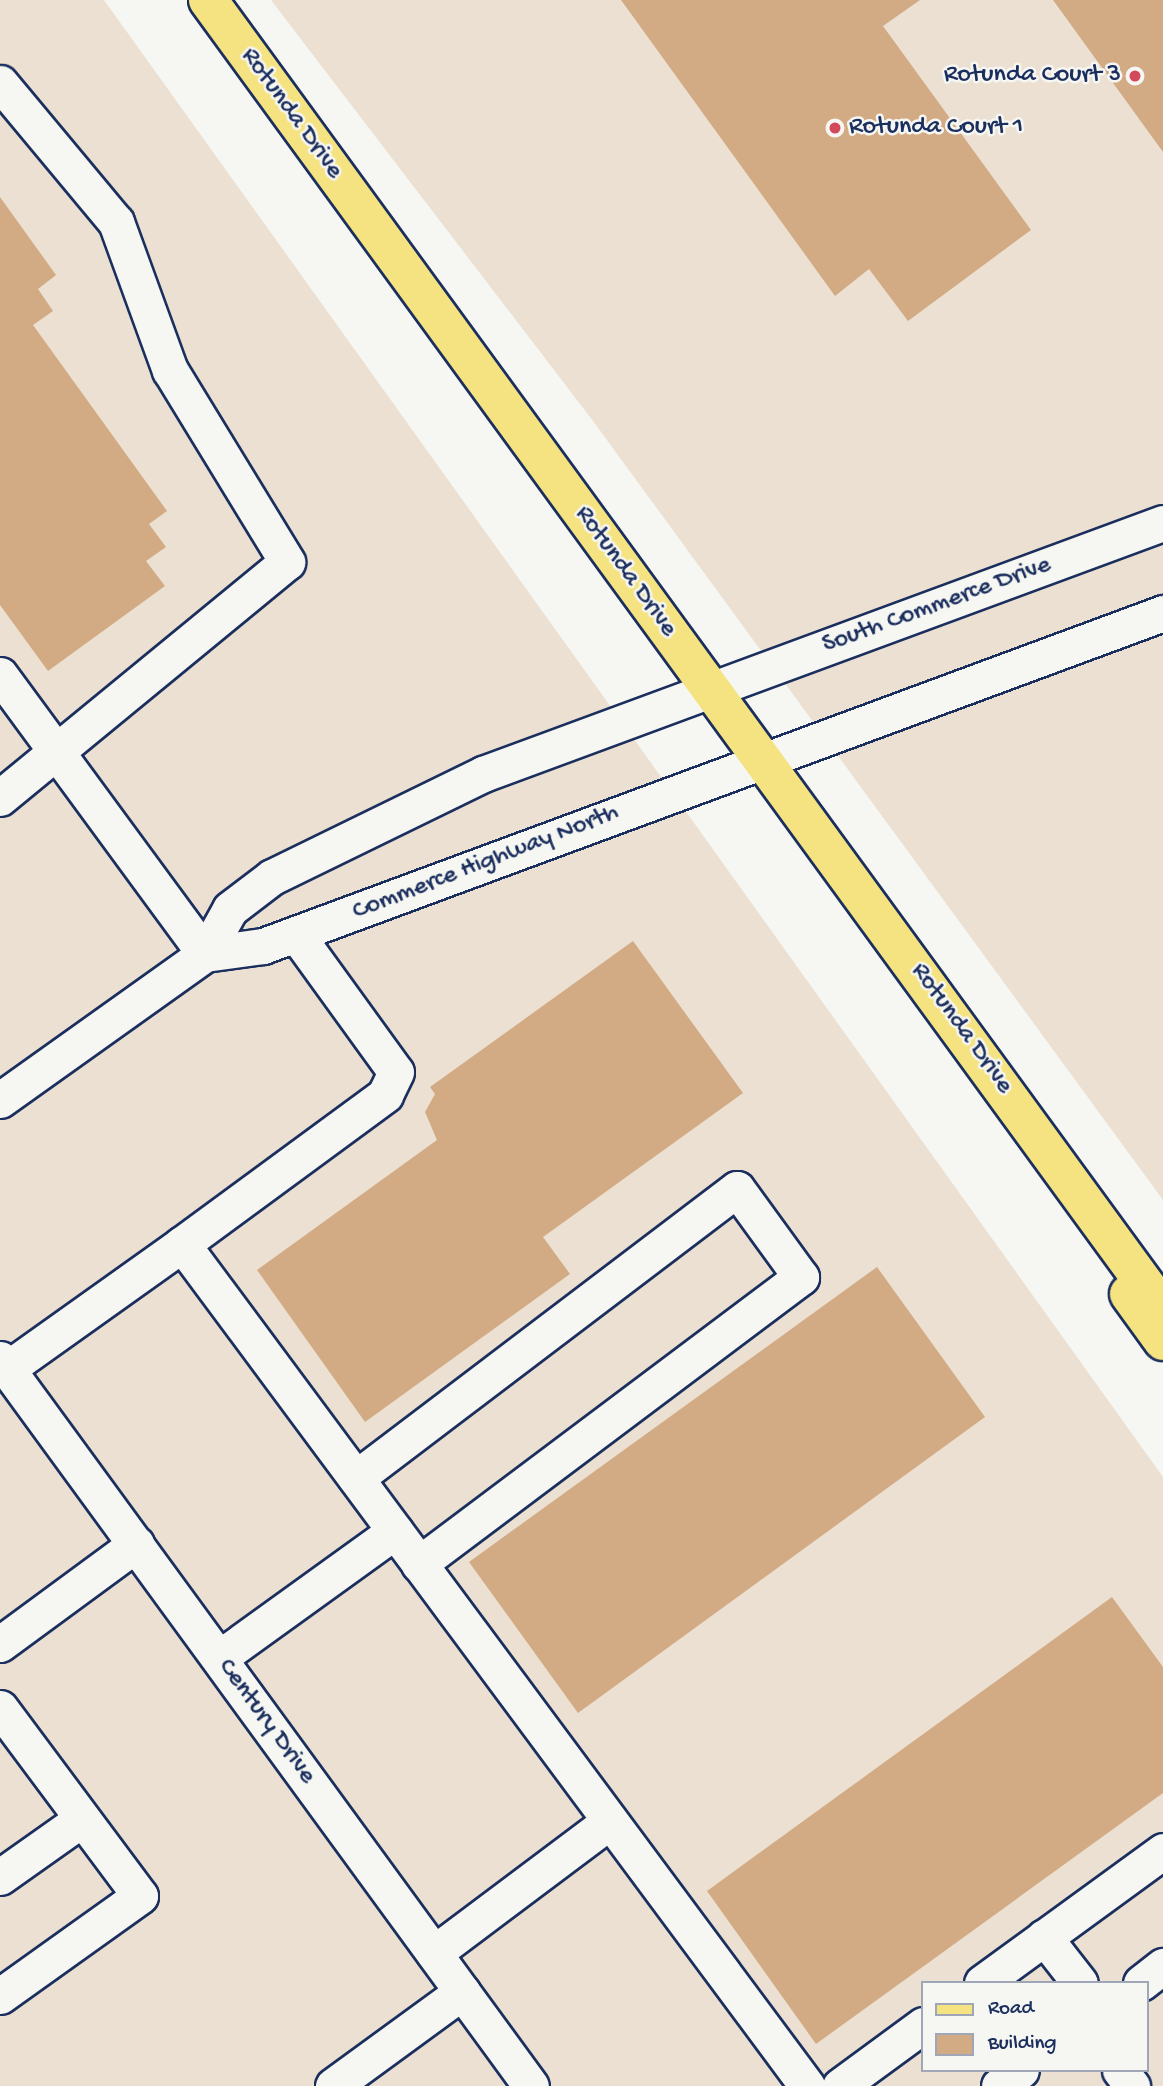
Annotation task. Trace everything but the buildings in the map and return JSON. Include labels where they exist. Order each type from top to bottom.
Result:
[{"type":"main road","name":"Rotunda Drive","points":[[208,0],[1163,1310]]},
{"type":"main road","name":"Rotunda Drive","points":[[1042,1144],[1163,1270]]},
{"type":"main road","points":[[1042,1144],[1118,1278],[1163,1341]]},
{"type":"street","points":[[0,83],[116,222],[170,370],[286,562],[57,754],[0,798]]},
{"type":"street","name":"South Commerce Drive","points":[[712,690],[1163,523]]},
{"type":"street","points":[[764,761],[1163,613]]},
{"type":"street","points":[[0,675],[205,954]]},
{"type":"street","name":"Commerce Highway North","points":[[0,1100],[205,954],[230,909],[272,877],[483,774],[712,690]]},
{"type":"street","name":"Commerce Highway North","points":[[205,954],[264,946],[764,761]]},
{"type":"street","points":[[4,1364],[182,1244],[385,1095],[396,1072],[296,934]]},
{"type":"street","points":[[356,1478],[737,1189],[802,1277],[419,1564]]},
{"type":"street","points":[[182,1244],[807,2086]]},
{"type":"street","name":"Century Drive","points":[[4,1364],[531,2086]]},
{"type":"street","points":[[219,1658],[395,1531]]},
{"type":"street","points":[[0,1644],[136,1544]]},
{"type":"street","points":[[0,1708],[12,1749],[82,1819],[140,1896],[0,1996]]},
{"type":"street","points":[[0,1877],[82,1819]]},
{"type":"street","points":[[434,1954],[610,1821]]},
{"type":"street","points":[[985,1981],[1163,1851]]},
{"type":"street","points":[[1044,1937],[1078,1981]]},
{"type":"street","points":[[1144,1981],[1163,1966]]},
{"type":"street","points":[[333,2086],[462,1992]]},
{"type":"street","points":[[840,2086],[922,2026]]},
{"type":"street","points":[[999,2086],[1018,2072]]},
{"type":"shaded area","points":[[0,0],[104,0],[1163,1477],[1163,2086],[0,2086]]},
{"type":"shaded area","points":[[271,0],[1163,0],[1163,1200],[593,421]]},
{"type":"place","name":"Rotunda Court 3","points":[[1135,76]]},
{"type":"place","name":"Rotunda Court 1","points":[[835,128]]}]
